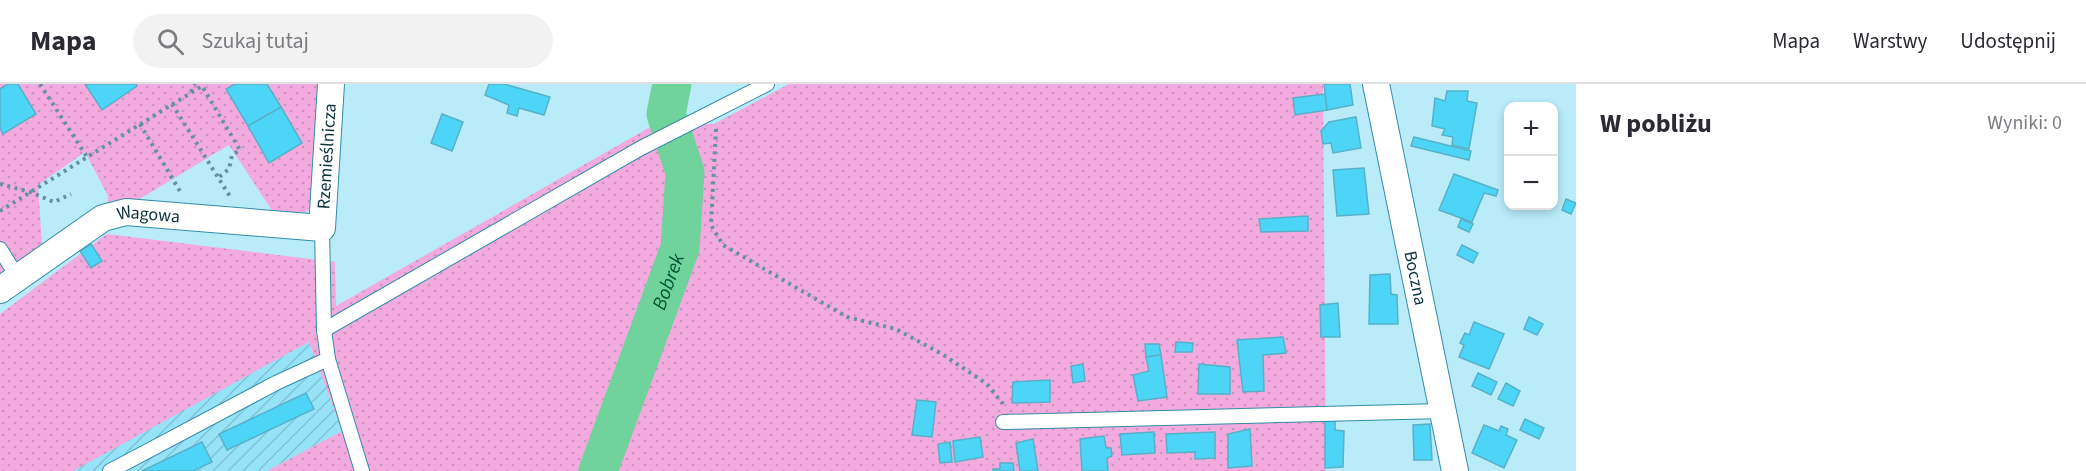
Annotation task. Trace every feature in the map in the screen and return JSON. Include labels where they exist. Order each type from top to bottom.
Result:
[{"type":"street","name":"Boczna","points":[[1376,84],[1455,471]]},
{"type":"street","name":"Rzemieślnicza","points":[[322,228],[327,86]]},
{"type":"street","name":"Wagowa","points":[[9,284],[103,218],[126,212],[322,228]]},
{"type":"lane","points":[[324,330],[641,148],[767,84]]},
{"type":"lane","points":[[322,228],[324,330],[328,359],[362,471]]},
{"type":"lane","points":[[0,249],[9,284]]},
{"type":"lane","points":[[110,471],[328,359]]},
{"type":"lane","points":[[1003,422],[1443,411]]},
{"type":"path","points":[[40,84],[87,157]]},
{"type":"path","points":[[191,92],[195,84]]},
{"type":"path","points":[[0,211],[202,86],[240,150],[232,155],[229,169],[218,178]]},
{"type":"path","points":[[172,104],[246,222]]},
{"type":"path","points":[[709,115],[717,148],[711,225],[723,245],[847,317],[896,329],[942,354],[987,384],[1017,421]]},
{"type":"path","points":[[140,124],[195,218]]},
{"type":"path","points":[[0,184],[30,192],[54,202],[71,194]]},
{"type":"shaded area","points":[[0,84],[323,84],[320,203],[300,215],[273,212],[229,145],[138,200],[108,204],[108,196],[85,152],[38,185],[42,245],[0,276]]},
{"type":"shaded area","points":[[789,84],[1323,84],[1326,471],[267,471],[342,431],[309,342],[73,471],[0,471],[0,314],[107,234],[335,262],[336,306],[659,122],[714,124]]},
{"type":"shaded area","points":[[309,342],[342,431],[267,471],[68,471]]},
{"type":"building","points":[[8,84],[18,84],[36,114],[3,134],[0,128],[0,89]]},
{"type":"building","points":[[85,84],[136,84],[137,86],[102,110]]},
{"type":"building","points":[[235,84],[267,84],[281,107],[248,126],[226,89]]},
{"type":"building","points":[[489,84],[504,84],[550,97],[544,115],[519,108],[517,116],[507,113],[509,105],[485,95]]},
{"type":"building","points":[[1324,84],[1350,84],[1353,105],[1327,110]]},
{"type":"building","points":[[1447,91],[1468,91],[1467,101],[1477,103],[1469,149],[1452,145],[1453,137],[1442,135],[1445,129],[1432,126],[1435,98],[1445,101]]},
{"type":"building","points":[[1325,94],[1327,110],[1295,115],[1293,98]]},
{"type":"building","points":[[281,107],[302,143],[269,163],[248,126]]},
{"type":"building","points":[[442,114],[463,122],[452,151],[431,143]]},
{"type":"building","points":[[1356,117],[1361,148],[1333,153],[1331,143],[1323,144],[1321,131],[1329,122]]},
{"type":"building","points":[[1414,137],[1471,151],[1469,160],[1411,146]]},
{"type":"building","points":[[1364,168],[1369,214],[1337,216],[1333,170]]},
{"type":"building","points":[[1454,174],[1498,190],[1496,196],[1484,193],[1472,222],[1439,210]]},
{"type":"building","points":[[1566,199],[1576,203],[1571,214],[1562,210]]},
{"type":"building","points":[[1308,216],[1308,231],[1261,232],[1259,219]]},
{"type":"building","points":[[1461,219],[1473,224],[1469,232],[1458,227]]},
{"type":"building","points":[[91,244],[102,261],[91,268],[80,251]]},
{"type":"building","points":[[1462,245],[1478,253],[1473,263],[1457,255]]},
{"type":"building","points":[[1390,274],[1391,294],[1397,295],[1398,324],[1369,324],[1370,275]]},
{"type":"building","points":[[1338,303],[1340,337],[1321,337],[1320,305]]},
{"type":"building","points":[[1529,317],[1543,324],[1537,335],[1524,329]]},
{"type":"building","points":[[1474,322],[1504,334],[1489,369],[1459,357],[1464,345],[1460,343],[1465,333],[1469,335]]},
{"type":"building","points":[[1283,337],[1286,353],[1263,355],[1264,391],[1243,392],[1237,340]]},
{"type":"building","points":[[1176,342],[1193,343],[1192,352],[1175,352]]},
{"type":"building","points":[[1145,344],[1159,344],[1161,355],[1146,357]]},
{"type":"building","points":[[1161,355],[1167,397],[1138,401],[1133,375],[1149,371],[1146,357]]},
{"type":"building","points":[[1083,364],[1085,381],[1073,383],[1071,366]]},
{"type":"building","points":[[1199,364],[1230,367],[1230,394],[1198,394]]},
{"type":"building","points":[[1478,373],[1497,382],[1491,395],[1472,386]]},
{"type":"building","points":[[1050,380],[1050,402],[1012,403],[1013,382]]},
{"type":"building","points":[[1506,383],[1520,391],[1513,406],[1498,399]]},
{"type":"building","points":[[306,393],[314,409],[227,450],[219,434]]},
{"type":"building","points":[[917,400],[936,402],[932,437],[912,435]]},
{"type":"building","points":[[1525,419],[1544,428],[1539,439],[1520,430]]},
{"type":"building","points":[[1335,420],[1335,430],[1344,431],[1343,467],[1325,468],[1325,421]]},
{"type":"building","points":[[1430,424],[1432,460],[1414,460],[1413,425]]},
{"type":"building","points":[[1484,425],[1499,431],[1501,426],[1508,429],[1506,435],[1517,440],[1504,468],[1472,453]]},
{"type":"building","points":[[1250,429],[1252,466],[1228,468],[1228,434]]},
{"type":"building","points":[[1154,432],[1155,453],[1122,455],[1120,434]]},
{"type":"building","points":[[1215,432],[1215,458],[1195,459],[1195,452],[1167,453],[1166,434]]},
{"type":"building","points":[[1104,436],[1106,448],[1111,448],[1112,456],[1107,458],[1108,471],[1082,471],[1080,439]]},
{"type":"building","points":[[980,437],[983,457],[955,462],[953,441]]},
{"type":"building","points":[[1033,439],[1038,471],[1020,471],[1016,443]]},
{"type":"building","points":[[202,442],[212,462],[193,471],[142,471]]},
{"type":"building","points":[[950,442],[952,462],[940,463],[938,444]]},
{"type":"building","points":[[1000,463],[1013,463],[1014,471],[993,471],[993,469],[1000,469]]},
{"type":"waterway","name":"Bobrek","points":[[598,471],[680,248],[685,172],[666,114],[672,84]]}]
